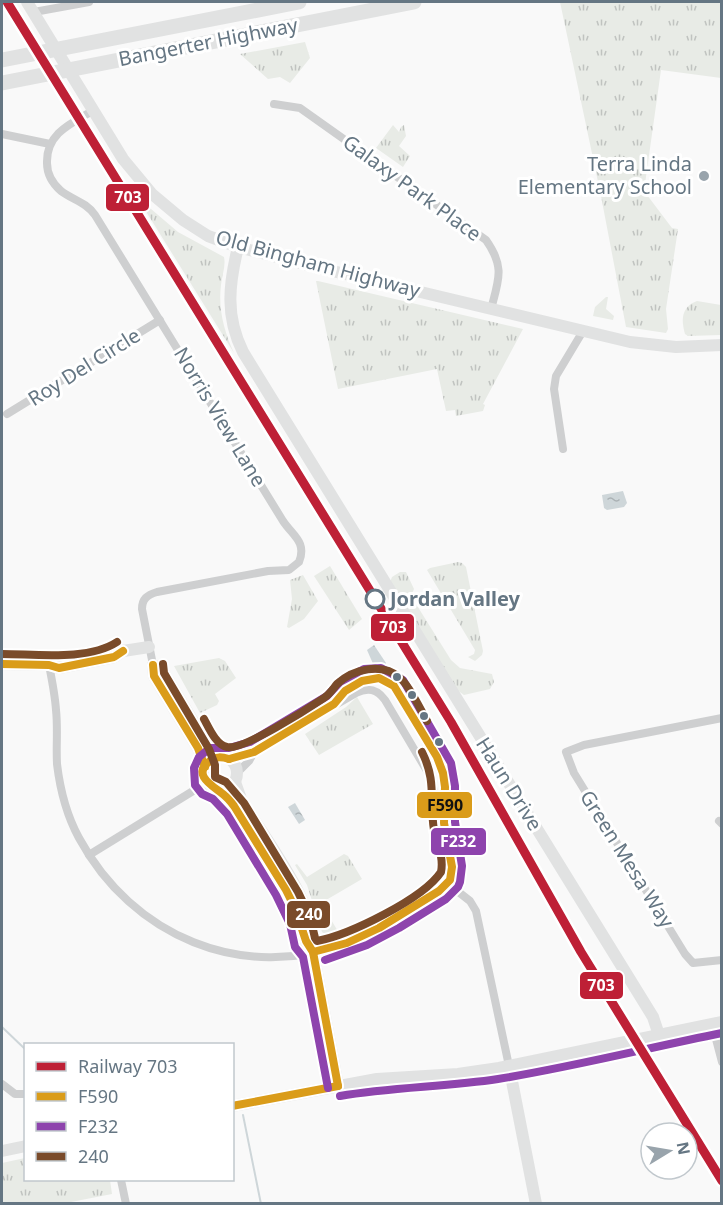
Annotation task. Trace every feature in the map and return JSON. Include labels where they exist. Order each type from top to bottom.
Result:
[{"type":"highway","name":"Bangerter Highway","points":[[2,60],[299,2]]},
{"type":"highway","name":"Bangerter Highway","points":[[2,83],[414,2]]},
{"type":"street","points":[[30,7],[89,2]]},
{"type":"street","name":"Old Bingham Highway","points":[[30,7],[123,159],[152,194],[183,220],[208,236],[238,247],[583,331],[653,345],[686,347],[722,345]]},
{"type":"street","name":"Galaxy Park Place","points":[[274,104],[300,108],[486,240],[499,265],[499,277],[491,309]]},
{"type":"street","points":[[2,134],[50,144],[60,131],[94,110]]},
{"type":"street","name":"Norris View Lane","points":[[50,144],[47,166],[52,181],[60,190],[86,205],[93,212],[283,521],[299,539],[302,547],[297,565],[289,570],[268,570],[154,593],[144,599],[142,609],[149,647]]},
{"type":"street","name":"Haun Drive","points":[[238,247],[230,283],[229,301],[231,321],[243,352],[653,1017],[659,1035]]},
{"type":"street","name":"Roy Del Circle","points":[[8,414],[160,320]]},
{"type":"street","points":[[563,449],[556,413],[556,376],[583,331]]},
{"type":"street","points":[[2,664],[49,665],[58,659],[112,648],[123,651],[149,647],[154,676],[198,748],[205,767],[206,783],[212,788],[225,790],[254,752]]},
{"type":"street","points":[[49,665],[56,703],[57,764],[62,791],[78,836],[101,874],[126,901],[154,922],[183,938],[216,950],[251,956],[282,957],[337,947],[366,935],[439,891],[447,884],[451,876],[452,862],[433,783],[427,769],[379,693],[368,689],[356,693],[254,752],[211,760],[205,767]]},
{"type":"street","points":[[153,665],[162,670],[206,743],[236,767],[241,799],[304,905],[315,941],[313,952],[338,1086]]},
{"type":"street","name":"Green Mesa Way","points":[[722,718],[584,745],[566,752],[574,773],[685,954],[693,963],[722,960]]},
{"type":"street","points":[[89,855],[206,783]]},
{"type":"street","points":[[219,790],[235,808],[289,897],[300,920],[305,943],[313,952]]},
{"type":"street","points":[[447,884],[470,901],[476,911],[536,1203]]},
{"type":"street","points":[[234,1106],[377,1079],[458,1074],[508,1066],[717,1023],[722,1062]]},
{"type":"street","points":[[2,1084],[15,1094],[24,1094]]},
{"type":"street","points":[[2,1151],[24,1146]]},
{"type":"street","points":[[121,1181],[126,1203]]},
{"type":"green space","points":[[560,2],[721,2],[721,78],[661,70],[644,191],[672,228],[678,229],[666,309],[668,329],[666,333],[626,327]]},
{"type":"green space","points":[[305,42],[310,58],[290,83],[280,77],[268,79],[240,54]]},
{"type":"green space","points":[[393,125],[399,132],[404,125],[406,136],[399,146],[410,156],[403,167],[376,148]]},
{"type":"green space","points":[[137,197],[178,232],[224,257],[220,294],[221,311],[234,353]]},
{"type":"green space","points":[[316,281],[523,329],[483,404],[485,405],[483,411],[456,416],[455,410],[446,411],[437,369],[338,389]]},
{"type":"green space","points":[[608,297],[606,309],[614,316],[613,320],[593,316],[595,307]]},
{"type":"green space","points":[[697,301],[721,305],[721,335],[688,336],[685,334],[683,324],[685,310]]},
{"type":"green space","points":[[458,562],[466,567],[483,651],[475,661],[468,657],[474,654],[475,650],[427,570]]},
{"type":"green space","points":[[330,566],[362,619],[349,630],[314,576]]},
{"type":"green space","points":[[400,572],[406,572],[414,589],[411,596],[451,660],[460,668],[492,674],[494,682],[490,689],[464,695],[457,690],[390,582],[392,577]]},
{"type":"green space","points":[[303,575],[318,601],[304,619],[289,628],[287,627],[292,599],[290,580]]},
{"type":"green space","points":[[219,658],[225,661],[236,678],[215,694],[219,701],[217,705],[200,713],[174,666]]},
{"type":"green space","points":[[357,697],[373,724],[319,755],[305,734]]},
{"type":"green space","points":[[344,854],[348,856],[362,879],[321,903],[339,933],[328,936],[322,932],[307,885],[295,865],[297,864],[307,877]]},
{"type":"green space","points":[[24,1158],[24,1181],[110,1181],[112,1194],[66,1203],[2,1203],[2,1163]]},
{"type":"water","points":[[623,491],[627,503],[624,507],[607,510],[604,508],[602,495]]},
{"type":"water","points":[[374,645],[386,663],[385,665],[374,666],[367,650]]},
{"type":"water","points":[[295,803],[305,820],[299,824],[288,807]]},
{"type":"waterway","points":[[2,1027],[24,1048]]},
{"type":"waterway","points":[[243,1115],[261,1204]]},
{"type":"rail line","name":"703","points":[[7,2],[451,722],[581,952],[722,1181]]},
{"type":"transit line","name":"240","points":[[2,654],[77,654],[92,652],[117,642]]},
{"type":"transit line","name":"F590","points":[[2,664],[49,665],[59,668],[114,657],[123,651]]},
{"type":"transit line","name":"240","points":[[163,664],[164,673],[209,749],[215,765],[215,777],[226,782],[244,803],[298,892],[310,917],[317,941],[366,924],[402,904],[419,893],[441,872],[441,856],[434,830],[430,773],[422,752]]},
{"type":"transit line","name":"F590","points":[[153,665],[154,676],[198,748],[205,767]]},
{"type":"transit line","name":"F232","points":[[325,960],[367,945],[399,928],[446,899],[460,882],[462,866],[455,822],[455,786],[451,763],[403,680],[381,668],[364,669],[340,682],[327,696],[250,742],[229,748],[210,748],[199,757],[194,768],[195,785],[202,794],[213,799],[227,814],[276,895],[290,924],[295,947],[303,957],[328,1088]]},
{"type":"transit line","name":"240","points":[[204,719],[219,743],[227,747],[235,746],[276,728],[326,696],[351,674],[376,669],[393,673],[404,682],[427,721]]},
{"type":"transit line","name":"F590","points":[[229,759],[254,752],[334,704],[345,691],[362,681],[379,678],[394,686],[437,757],[445,787],[444,823],[452,867],[450,880],[439,891],[379,928],[347,943],[313,952]]},
{"type":"transit line","name":"F590","points":[[229,759],[219,757],[212,759],[204,766],[203,776],[234,806],[295,908],[306,941],[313,952],[338,1086]]},
{"type":"transit line","name":"F232","points":[[340,1096],[498,1079],[722,1033]]},
{"type":"transit line","name":"F590","points":[[234,1106],[338,1086]]},
{"type":"place","name":"Terra Linda Elementary School","points":[[704,176]]},
{"type":"place","name":"Jordan Valley","points":[[375,599]]}]
